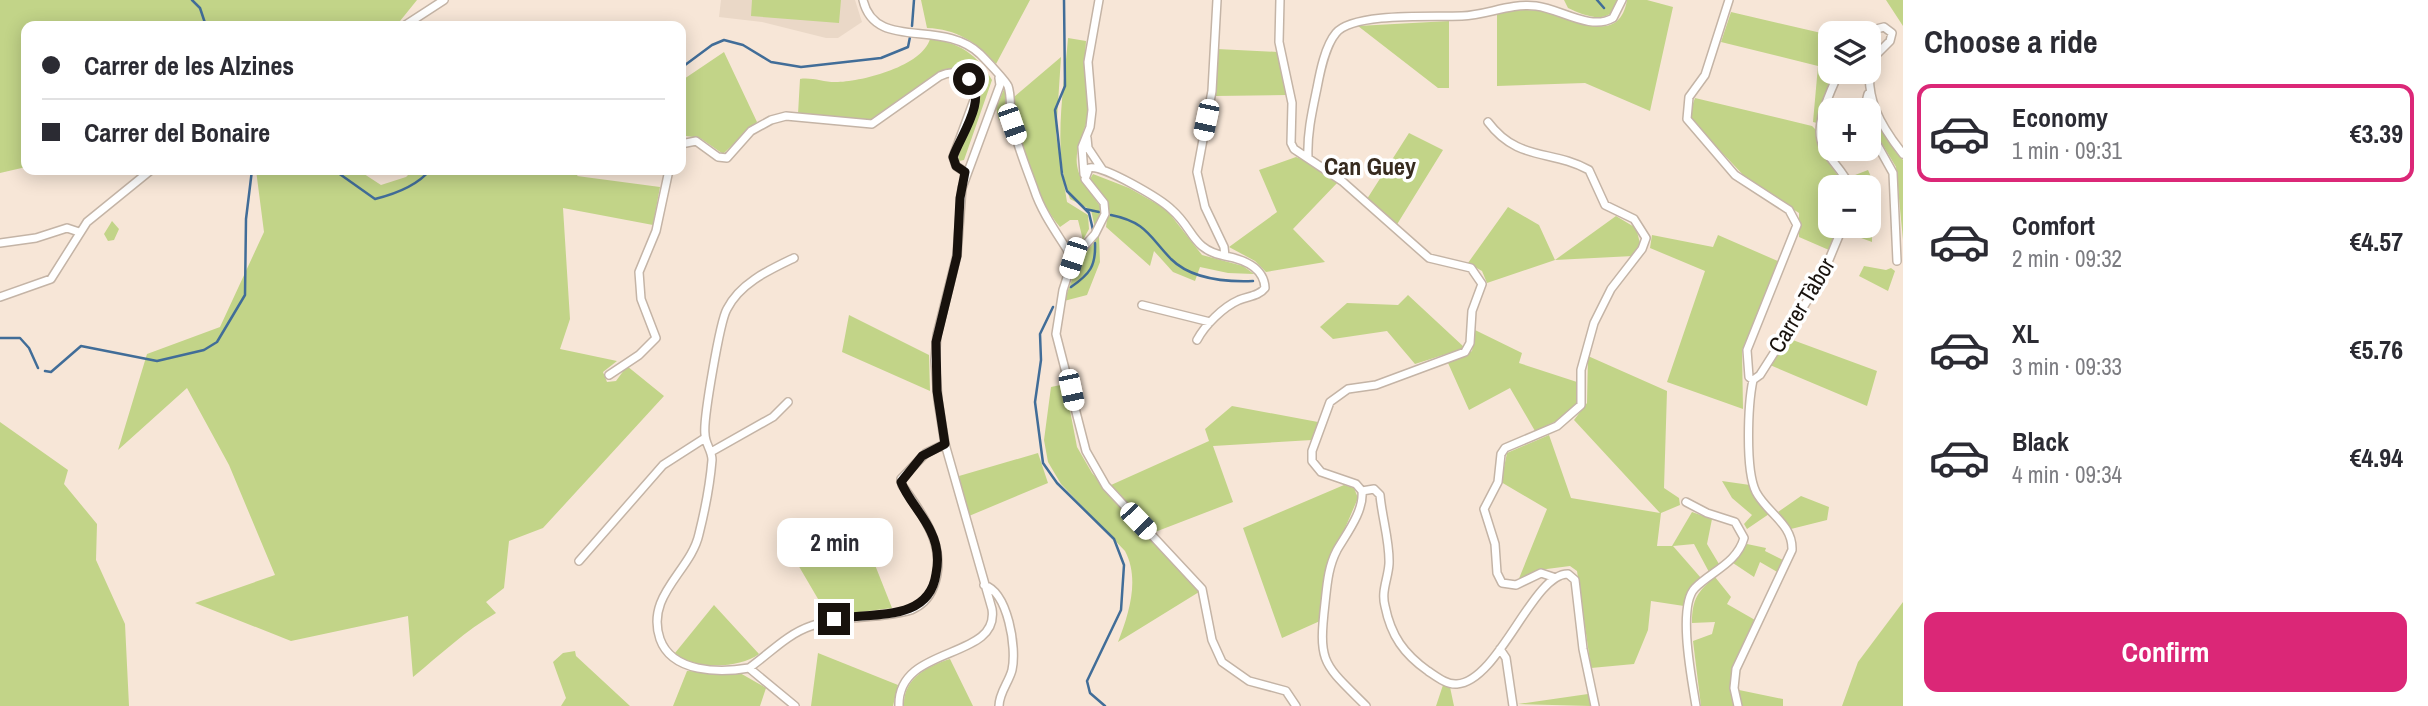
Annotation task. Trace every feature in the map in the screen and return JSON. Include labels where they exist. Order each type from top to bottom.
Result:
[{"type":"street","points":[[412,21],[444,0]]},
{"type":"street","points":[[863,0],[869,18],[880,27],[941,35],[962,41],[977,52],[1008,87],[1012,124],[1038,200],[1073,258]]},
{"type":"street","points":[[1099,0],[1088,62],[1092,110],[1088,148],[1102,169]]},
{"type":"street","points":[[1217,0],[1212,91],[1198,172],[1205,208],[1224,247],[1224,256]]},
{"type":"street","points":[[1280,0],[1279,42],[1292,103],[1291,143],[1296,152],[1308,157],[1342,181],[1429,258],[1471,268],[1482,284],[1472,312],[1469,346],[1463,354],[1428,363],[1376,385],[1348,389],[1330,402],[1312,451],[1312,461],[1321,472],[1356,484],[1362,491]]},
{"type":"street","points":[[1308,157],[1308,135],[1322,69],[1332,39],[1345,26],[1362,21],[1471,15],[1524,6],[1551,9],[1599,23],[1613,18],[1622,0]]},
{"type":"street","points":[[1729,0],[1705,75],[1689,97],[1687,119],[1694,131],[1735,175],[1789,210],[1797,225],[1747,350],[1748,374],[1753,380],[1747,420],[1754,486],[1789,533],[1792,550],[1736,668],[1734,688],[1738,706]]},
{"type":"street","points":[[1881,28],[1892,33],[1890,41],[1881,50]]},
{"type":"street","points":[[686,143],[695,141],[718,157],[727,158],[755,127],[780,117],[872,124],[940,76],[953,73],[969,79],[976,92],[953,157],[956,166],[965,172]]},
{"type":"street","points":[[899,706],[905,683],[918,667],[974,643],[991,627],[993,614],[945,444],[937,391],[936,342],[957,256],[960,198],[965,172],[1000,85],[999,78]]},
{"type":"street","points":[[1834,84],[1824,111],[1820,136],[1823,146],[1842,175]]},
{"type":"street","points":[[1867,98],[1870,84]]},
{"type":"street","points":[[1869,92],[1882,123],[1903,154]]},
{"type":"street","points":[[1488,122],[1503,140],[1516,148],[1589,170],[1605,205],[1634,219],[1646,238],[1642,249],[1611,289],[1594,323],[1581,370],[1581,405],[1557,426],[1505,448],[1501,454],[1497,482],[1484,509],[1496,544],[1497,573],[1502,583],[1516,586],[1541,573],[1553,577]]},
{"type":"street","points":[[1088,134],[1082,147],[1084,174],[1104,203],[1105,214],[1095,234],[1073,258],[1063,290],[1056,334],[1082,439],[1092,463],[1119,501],[1202,589],[1212,640],[1223,662],[1249,681],[1286,691],[1296,706]]},
{"type":"street","points":[[1881,152],[1893,173],[1897,261]]},
{"type":"street","points":[[1084,174],[1092,167],[1102,169],[1166,205],[1202,248],[1254,267],[1264,279],[1265,288],[1259,294],[1234,303],[1210,323],[1197,340]]},
{"type":"street","points":[[0,297],[51,279],[60,268],[79,232],[145,175]]},
{"type":"street","points":[[609,375],[639,355],[656,338],[641,299],[639,272],[656,232],[667,175]]},
{"type":"street","points":[[0,243],[36,238],[70,227],[79,232]]},
{"type":"street","name":"Carrer Tàbor","points":[[1753,380],[1760,375],[1816,288],[1838,238]]},
{"type":"street","points":[[794,258],[752,281],[726,310],[707,405],[705,438],[711,452],[697,541],[662,598],[658,614],[659,637],[670,654],[684,665],[749,668],[795,706]]},
{"type":"street","points":[[1142,305],[1210,323]]},
{"type":"street","points":[[711,452],[726,446],[773,417],[788,402]]},
{"type":"street","points":[[579,561],[663,465],[705,438]]},
{"type":"street","points":[[749,668],[788,638],[812,625],[846,617],[906,611],[924,601],[935,582],[937,551],[930,529],[902,485],[901,478],[926,453],[945,444]]},
{"type":"street","points":[[1362,491],[1374,489],[1380,495],[1388,550],[1384,605],[1395,638],[1403,650],[1438,678],[1457,684],[1479,672],[1500,649],[1553,577],[1565,573],[1575,580],[1583,649],[1595,706]]},
{"type":"street","points":[[1362,491],[1358,511],[1329,573],[1320,639],[1324,657],[1333,672],[1366,706]]},
{"type":"street","points":[[1686,502],[1707,513],[1735,522],[1744,538],[1733,558],[1694,589],[1689,599],[1689,659],[1696,706]]},
{"type":"street","points":[[984,584],[994,589],[1007,615],[1010,629],[1012,667],[999,706]]},
{"type":"street","points":[[1500,649],[1506,658],[1513,706]]},
{"type":"shaded area","points":[[721,0],[855,0],[862,22],[838,38],[826,38],[762,22],[719,17]]},
{"type":"green space","points":[[0,0],[417,0],[400,21],[21,21],[21,168],[0,173]]},
{"type":"green space","points":[[752,0],[841,0],[839,23],[751,16]]},
{"type":"green space","points":[[921,0],[1030,0],[996,64],[965,38],[947,31],[927,28]]},
{"type":"green space","points":[[1564,0],[1618,0],[1610,14],[1597,17],[1568,8]]},
{"type":"green space","points":[[1627,0],[1647,0],[1673,7],[1650,111],[1585,83],[1497,86],[1497,14],[1517,10],[1538,11],[1584,24],[1606,26],[1623,14]]},
{"type":"green space","points":[[1886,0],[1903,0],[1903,26]]},
{"type":"green space","points":[[1731,12],[1818,32],[1818,66],[1721,42]]},
{"type":"green space","points":[[1449,21],[1449,88],[1438,88],[1358,26]]},
{"type":"green space","points":[[1068,38],[1086,41],[1088,115],[1077,159],[1080,175],[1100,206],[1100,219],[1095,228],[1091,210],[1070,199],[1062,161],[1061,119]]},
{"type":"green space","points":[[930,39],[950,43],[967,51],[992,80],[964,160],[959,161],[958,156],[981,92],[971,76],[949,69],[941,71],[870,120],[798,114],[800,79],[838,82],[876,75],[916,57],[925,49]]},
{"type":"green space","points":[[1217,49],[1278,52],[1287,95],[1215,96]]},
{"type":"green space","points":[[724,52],[757,122],[723,154],[700,138],[686,136],[686,78]]},
{"type":"green space","points":[[1061,57],[1056,134],[1067,202],[1088,215],[1089,229],[1083,240],[1078,220],[1070,220],[1060,227],[1050,214],[1028,166],[1015,114],[1014,97]]},
{"type":"green space","points":[[1818,66],[1818,84],[1831,84],[1826,98],[1818,98],[1818,120],[1817,123],[1813,122]]},
{"type":"green space","points":[[1004,89],[1006,122],[999,120],[996,108]]},
{"type":"green space","points":[[1695,98],[1812,126],[1816,130],[1818,161],[1828,161],[1838,175],[1818,175],[1818,238],[1834,238],[1829,250],[1799,237],[1799,213],[1748,180],[1692,121],[1691,109]]},
{"type":"green space","points":[[1881,130],[1903,160],[1903,240],[1896,167],[1881,142]]},
{"type":"green space","points":[[1409,133],[1443,150],[1396,226],[1367,199]]},
{"type":"green space","points":[[1296,157],[1313,164],[1338,182],[1293,229],[1325,262],[1266,272],[1255,261],[1229,247],[1277,212],[1259,170]]},
{"type":"green space","points":[[1868,170],[1870,175],[1855,175]]},
{"type":"green space","points":[[1093,174],[1129,188],[1166,209],[1202,255],[1243,266],[1254,274],[1228,273],[1200,267],[1195,281],[1173,272],[1154,251],[1150,266],[1106,227],[1109,204],[1090,179]]},
{"type":"green space","points":[[257,175],[366,175],[381,185],[408,175],[578,175],[660,187],[653,225],[563,208],[570,319],[560,349],[617,361],[603,372],[607,382],[616,381],[627,366],[664,396],[543,528],[509,541],[504,588],[486,602],[496,613],[463,635],[413,677],[408,616],[291,641],[195,603],[275,575],[229,465],[187,388],[118,450],[147,354],[220,327],[264,232]]},
{"type":"green space","points":[[1508,207],[1539,225],[1555,260],[1487,283],[1482,271],[1468,263]]},
{"type":"green space","points":[[1616,216],[1636,228],[1640,243],[1633,256],[1555,260]]},
{"type":"green space","points":[[112,221],[119,229],[114,240],[108,241],[104,234]]},
{"type":"green space","points":[[1652,235],[1713,247],[1718,235],[1780,262],[1742,350],[1743,409],[1667,382],[1705,271],[1650,248]]},
{"type":"green space","points":[[1099,236],[1100,262],[1087,295],[1064,301],[1079,261]]},
{"type":"green space","points":[[1864,266],[1886,270],[1891,268],[1895,271],[1888,291],[1859,276]]},
{"type":"green space","points":[[1408,295],[1464,347],[1415,364],[1387,331],[1333,339],[1320,327],[1347,303],[1398,305]]},
{"type":"green space","points":[[849,315],[929,355],[930,391],[842,352]]},
{"type":"green space","points":[[1475,330],[1522,353],[1519,363],[1577,382],[1579,402],[1565,417],[1535,431],[1510,388],[1469,410],[1448,363],[1472,351]]},
{"type":"green space","points":[[1790,339],[1877,371],[1867,406],[1770,365]]},
{"type":"green space","points":[[1588,356],[1667,391],[1664,488],[1679,498],[1680,505],[1661,513],[1657,546],[1672,546],[1692,512],[1712,519],[1707,544],[1719,564],[1709,572],[1694,544],[1673,546],[1701,578],[1689,590],[1684,606],[1651,601],[1648,630],[1634,664],[1591,668],[1577,571],[1570,566],[1539,570],[1518,581],[1547,509],[1501,482],[1507,453],[1549,435],[1571,498],[1660,513],[1574,420],[1587,403]]},
{"type":"green space","points":[[1065,384],[1077,447],[1092,473],[1199,592],[1118,642],[1126,620],[1132,585],[1132,573],[1125,551],[1061,484],[1048,462],[1044,440],[1051,387]]},
{"type":"green space","points":[[1232,406],[1318,422],[1312,440],[1213,446],[1233,502],[1155,532],[1111,485],[1209,441],[1205,429]]},
{"type":"green space","points":[[0,422],[68,470],[64,484],[97,524],[96,560],[125,624],[129,706],[0,706]]},
{"type":"green space","points":[[1038,453],[1048,483],[969,516],[959,476]]},
{"type":"green space","points":[[1722,481],[1750,485],[1755,498],[1769,514],[1747,529],[1744,524],[1752,515],[1732,498]]},
{"type":"green space","points":[[1344,485],[1354,488],[1358,498],[1324,577],[1320,621],[1282,638],[1243,528]]},
{"type":"green space","points":[[1801,496],[1829,507],[1827,520],[1791,529],[1778,512]]},
{"type":"green space","points":[[821,518],[862,532],[892,608],[828,616],[787,546]]},
{"type":"green space","points":[[1747,544],[1766,548],[1765,551],[1785,561],[1779,573],[1760,562],[1754,577],[1733,563]]},
{"type":"green space","points":[[1715,577],[1731,597],[1727,604],[1755,620],[1732,667],[1733,706],[1701,706],[1693,641],[1712,634],[1715,622],[1692,623],[1692,615],[1697,596]]},
{"type":"green space","points":[[1903,602],[1903,706],[1842,706],[1858,662]]},
{"type":"green space","points":[[714,605],[759,654],[740,663],[716,666],[683,659],[675,653]]},
{"type":"green space","points":[[575,651],[576,656],[630,706],[561,706],[566,698],[553,662],[563,653]]},
{"type":"green space","points":[[818,653],[898,685],[893,706],[811,706]]},
{"type":"green space","points":[[950,659],[973,706],[904,706],[912,681],[933,665]]},
{"type":"green space","points":[[687,671],[740,673],[766,688],[760,706],[673,706]]},
{"type":"green space","points":[[1443,685],[1450,687],[1454,706],[1436,706]]},
{"type":"green space","points":[[1739,690],[1783,699],[1783,706],[1742,706]]},
{"type":"green space","points":[[1588,694],[1591,706],[1518,704]]},
{"type":"waterway","points":[[192,0],[200,8],[204,21]]},
{"type":"waterway","points":[[912,26],[914,0]]},
{"type":"waterway","points":[[1064,0],[1065,86],[1055,110],[1062,174],[1067,191],[1089,213],[1093,230]]},
{"type":"waterway","points":[[1597,0],[1604,8]]},
{"type":"waterway","points":[[686,64],[712,45],[724,40],[743,45],[771,62],[801,67],[881,58],[908,47],[910,37]]},
{"type":"waterway","points":[[45,371],[51,372],[81,346],[157,361],[204,350],[217,342],[245,295],[246,219],[251,175]]},
{"type":"waterway","points":[[341,175],[375,199],[405,189],[425,175]]},
{"type":"waterway","points":[[1085,209],[1099,212]]},
{"type":"waterway","points":[[1111,215],[1140,226],[1171,259],[1189,271],[1221,280],[1253,281]]},
{"type":"waterway","points":[[1071,287],[1083,278],[1093,264],[1095,243]]},
{"type":"waterway","points":[[1053,307],[1040,334],[1041,360],[1035,402],[1043,463],[1057,483],[1114,539],[1124,565],[1121,610],[1087,681],[1090,693],[1105,706]]},
{"type":"waterway","points":[[0,338],[20,338],[29,348],[38,368]]},
{"type":"district","name":"Can Guey","points":[[1370,166]]},
{"type":"route","points":[[834,619],[914,609],[929,596],[935,582],[937,547],[925,521],[902,485],[901,478],[922,456],[945,444],[937,391],[936,342],[957,250],[960,198],[965,172],[956,166],[953,157],[976,98],[976,87],[969,79]]}]
